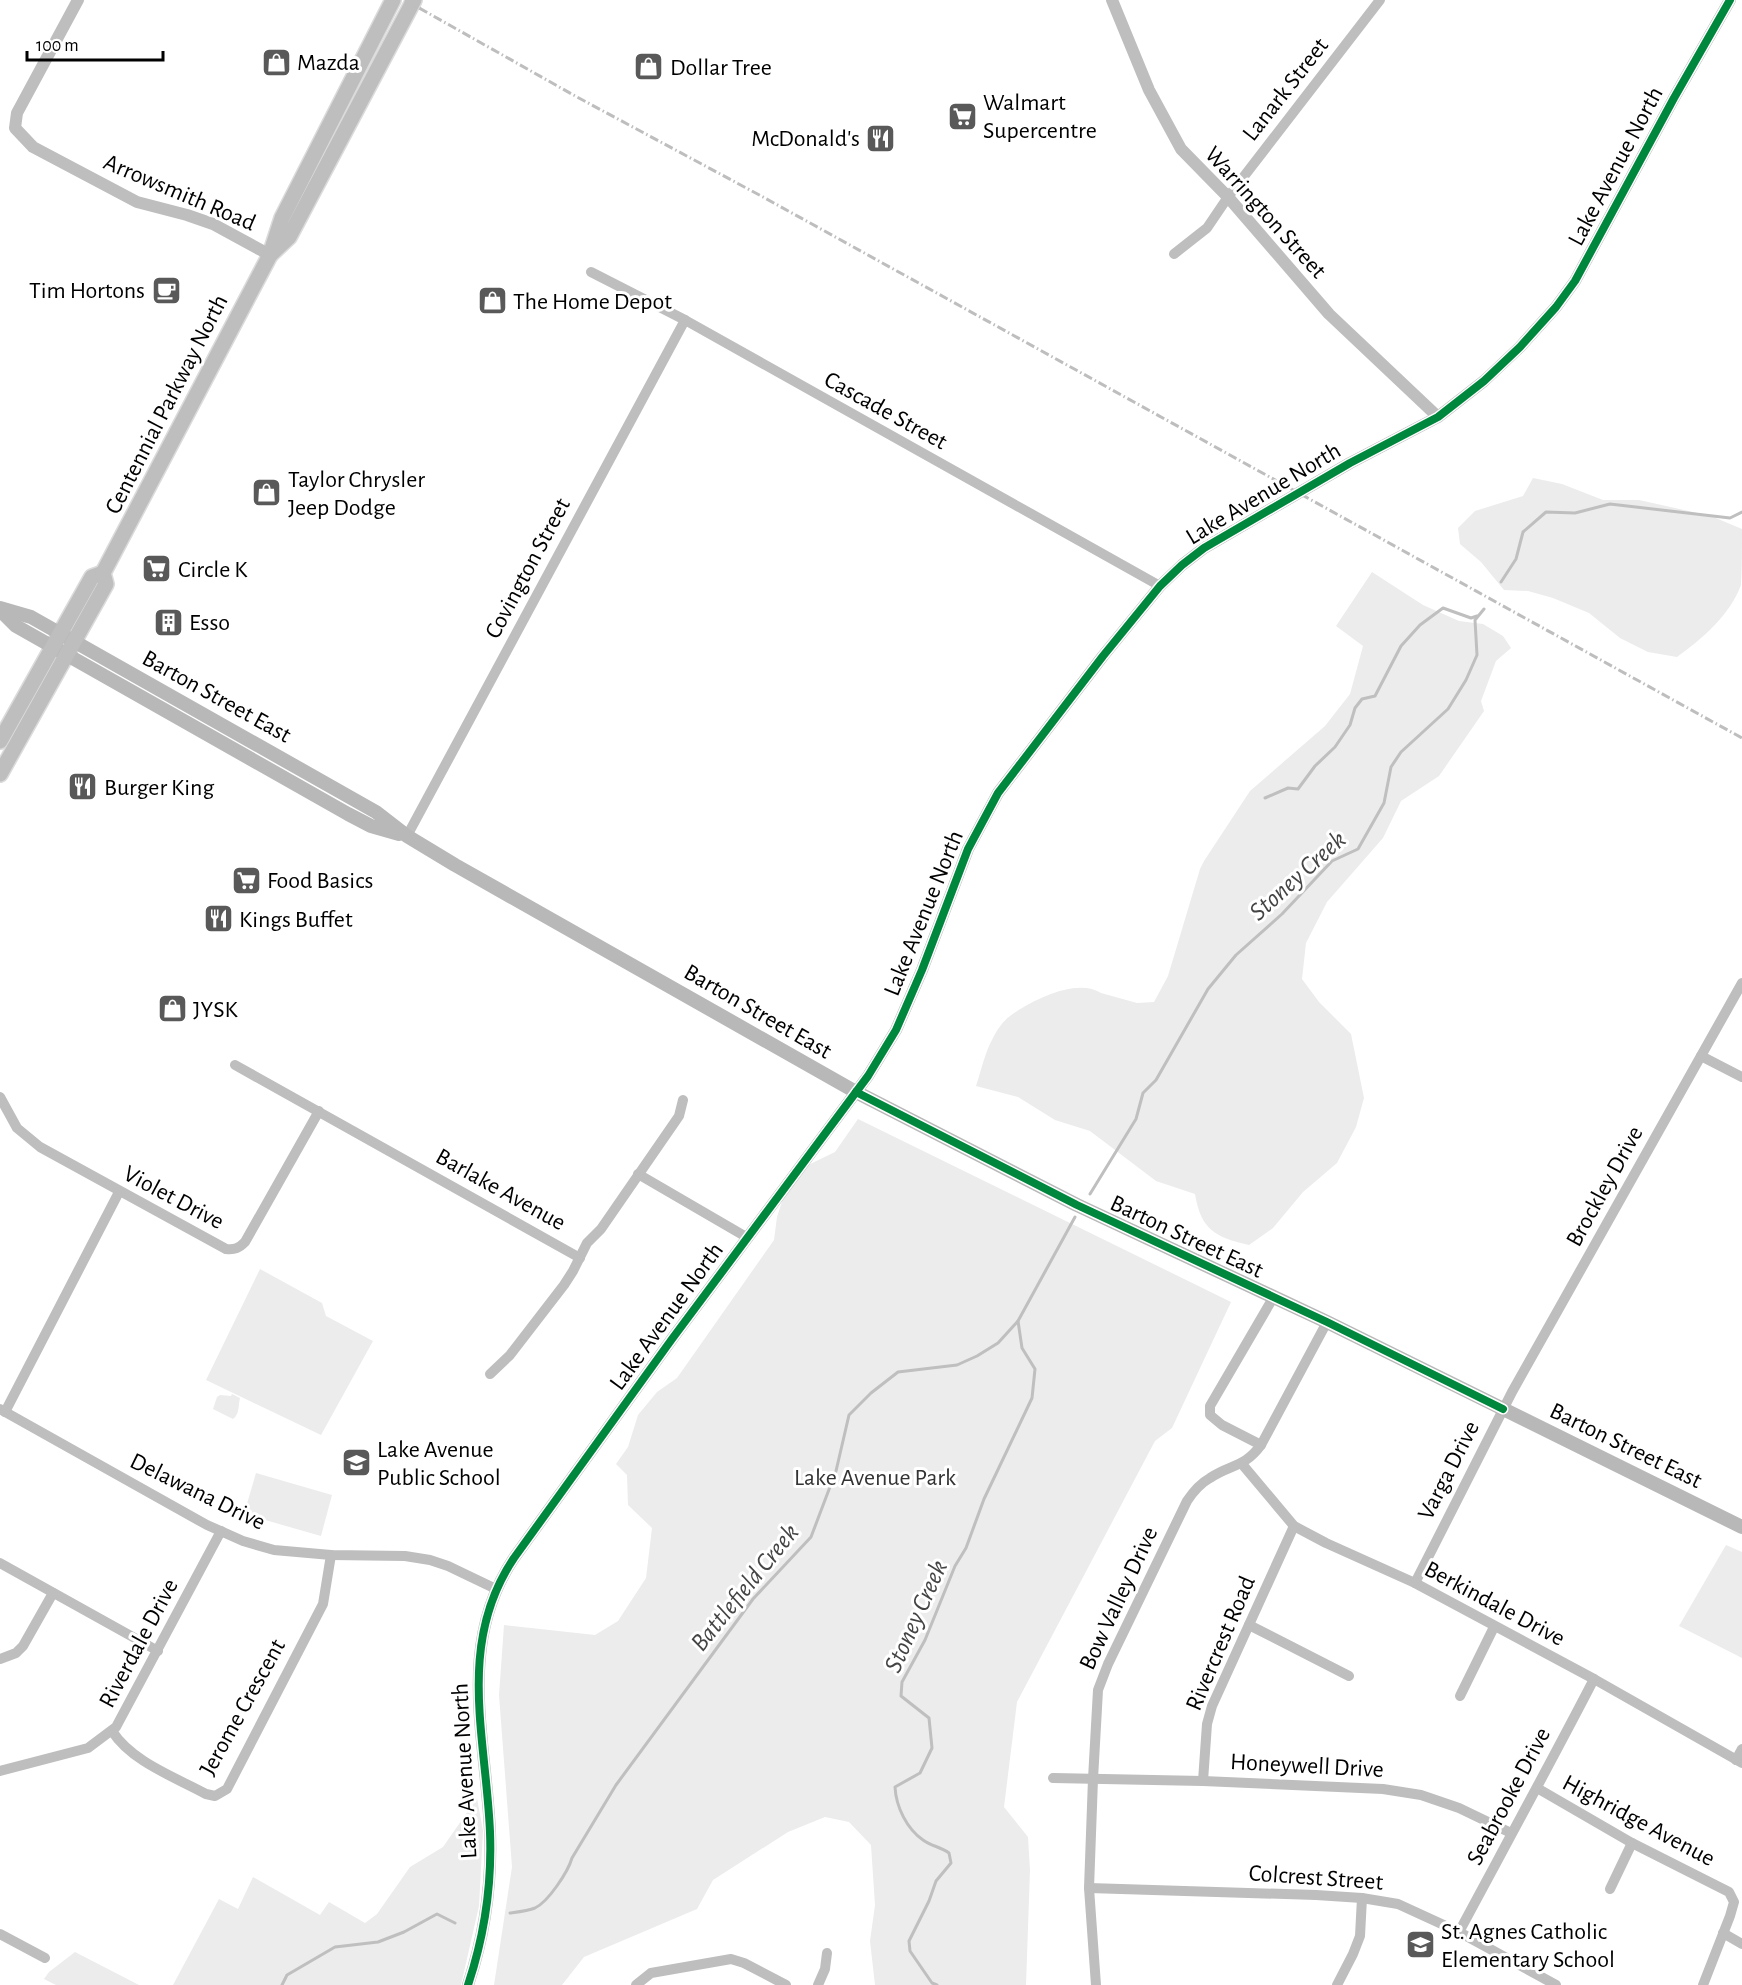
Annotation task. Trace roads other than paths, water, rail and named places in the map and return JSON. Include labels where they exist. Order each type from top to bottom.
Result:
[{"type":"main road","name":"Centennial Parkway North","points":[[0,741],[106,584],[103,573],[270,255],[279,224],[393,0]]},
{"type":"main road","name":"Centennial Parkway North","points":[[270,255],[289,237],[414,0]]},
{"type":"main road","name":"Barton Street East","points":[[0,609],[31,617],[64,644],[176,717],[371,826],[407,836]]},
{"type":"main road","name":"Centennial Parkway North","points":[[0,774],[64,644]]},
{"type":"main road","name":"Barton Street East","points":[[64,644],[184,703],[376,812],[407,836],[856,1092],[1077,1205],[1327,1322],[1742,1527]]},
{"type":"main road","points":[[176,717],[184,703]]},
{"type":"street","name":"Arrowsmith Road","points":[[78,0],[17,112],[15,128],[33,147],[137,202],[187,214],[213,224],[270,255]]},
{"type":"street","name":"Warrington Street","points":[[1112,0],[1149,90],[1181,149],[1228,197],[1329,314],[1438,417]]},
{"type":"street","name":"Lanark Street","points":[[1174,254],[1207,228],[1228,197],[1380,0]]},
{"type":"street","name":"Lake Avenue North","points":[[468,1985],[482,1928],[490,1857],[487,1784],[477,1678],[483,1631],[496,1589],[503,1574],[521,1549],[856,1092],[896,1030],[922,970],[968,849],[1001,789],[1160,586],[1182,565],[1204,548],[1350,463],[1438,417],[1484,381],[1520,347],[1556,307],[1575,281],[1730,0]]},
{"type":"street","name":"Cascade Street","points":[[591,272],[685,320],[1160,586]]},
{"type":"street","name":"Covington Street","points":[[407,836],[685,320]]},
{"type":"street","name":"Brockley Drive","points":[[1503,1409],[1742,983]]},
{"type":"street","points":[[1701,1056],[1742,1077]]},
{"type":"street","name":"Barlake Avenue","points":[[235,1065],[580,1258],[587,1243],[601,1230],[679,1116],[683,1100]]},
{"type":"street","name":"Violet Drive","points":[[0,1097],[17,1128],[29,1140],[119,1192],[226,1249],[238,1248],[245,1242],[319,1111]]},
{"type":"street","points":[[638,1174],[748,1238]]},
{"type":"street","points":[[3,1410],[119,1192]]},
{"type":"street","points":[[490,1374],[510,1355],[564,1285],[580,1258]]},
{"type":"street","points":[[1261,1445],[1222,1425],[1210,1415],[1210,1406],[1273,1298]]},
{"type":"street","name":"Bow Valley Drive","points":[[1096,1985],[1089,1888],[1098,1690],[1187,1501],[1194,1491],[1211,1477],[1242,1464],[1253,1456],[1327,1322]]},
{"type":"street","name":"Varga Drive","points":[[1415,1583],[1503,1409]]},
{"type":"street","name":"Delawana Drive","points":[[3,1410],[140,1489],[243,1541],[274,1550],[330,1556],[405,1556],[430,1560],[496,1589]]},
{"type":"street","name":"Berkindale Drive","points":[[1242,1464],[1294,1526],[1415,1583],[1594,1679],[1739,1762]]},
{"type":"street","name":"Rivercrest Road","points":[[1203,1781],[1207,1724],[1212,1706],[1294,1526]]},
{"type":"street","name":"Riverdale Drive","points":[[0,1771],[88,1748],[112,1731],[158,1652],[221,1531]]},
{"type":"street","name":"Jerome Crescent","points":[[112,1731],[142,1760],[206,1794],[215,1796],[226,1789],[323,1604],[330,1556]]},
{"type":"street","points":[[0,1563],[158,1652]]},
{"type":"street","points":[[0,1659],[16,1653],[23,1646],[53,1593]]},
{"type":"street","points":[[1249,1625],[1349,1676]]},
{"type":"street","points":[[1460,1696],[1494,1627]]},
{"type":"street","name":"Seabrooke Drive","points":[[1459,1932],[1594,1679]]},
{"type":"street","points":[[1739,1762],[1742,1749]]},
{"type":"street","name":"Honeywell Drive","points":[[1053,1778],[1203,1781],[1383,1789],[1420,1795],[1459,1808],[1511,1833]]},
{"type":"street","name":"Highridge Avenue","points":[[1537,1788],[1632,1843],[1729,1892],[1734,1902],[1703,1985]]},
{"type":"street","points":[[1610,1888],[1632,1843]]},
{"type":"street","name":"Colcrest Street","points":[[1089,1888],[1362,1898],[1398,1904],[1459,1932],[1556,1985]]},
{"type":"street","points":[[1337,1985],[1360,1936],[1362,1898]]},
{"type":"street","points":[[1723,1933],[1742,1944]]},
{"type":"street","points":[[0,1934],[45,1958]]},
{"type":"street","points":[[818,1985],[825,1969],[827,1953]]},
{"type":"street","points":[[636,1985],[651,1973],[731,1959],[744,1963],[786,1985]]},
{"type":"waterway","name":"Stoney Creek","points":[[1501,582],[1516,559],[1523,532],[1546,512],[1575,513],[1610,504],[1730,518],[1742,512]]},
{"type":"waterway","points":[[1265,798],[1288,788],[1298,789],[1315,766],[1335,747],[1350,725],[1355,708],[1362,699],[1375,696],[1401,646],[1420,625],[1443,608],[1471,618],[1477,616]]},
{"type":"waterway","name":"Stoney Creek","points":[[1090,1194],[1136,1119],[1143,1093],[1156,1080],[1208,989],[1236,955],[1282,914],[1332,861],[1358,849],[1384,803],[1391,767],[1401,752],[1448,709],[1466,680],[1477,655],[1475,620],[1484,609]]},
{"type":"waterway","name":"Battlefield Creek","points":[[510,1913],[535,1908],[551,1893],[616,1785],[753,1599],[811,1537],[836,1471],[849,1415],[871,1393],[898,1372],[957,1365],[998,1343],[1018,1321],[1075,1217]]},
{"type":"waterway","name":"Stoney Creek","points":[[937,1985],[932,1983],[910,1951],[909,1941],[929,1901],[936,1881],[951,1863],[949,1853],[926,1842],[912,1830],[903,1817],[898,1802],[895,1787],[920,1773],[932,1748],[929,1718],[901,1696],[902,1682],[925,1640],[955,1566],[966,1548],[984,1499],[1032,1398],[1035,1369],[1022,1348],[1018,1321]]},
{"type":"waterway","name":"Battlefield Creek","points":[[282,1985],[287,1975],[335,1947],[378,1942],[404,1932],[437,1914],[455,1923]]},
{"type":"railway","points":[[405,0],[577,97],[763,197],[1742,738]]},
{"type":"place","name":"Mazda","points":[[276,62]]},
{"type":"place","name":"Dollar Tree","points":[[649,67]]},
{"type":"place","name":"Walmart Supercentre","points":[[962,116]]},
{"type":"place","name":"McDonald's","points":[[881,138]]},
{"type":"place","name":"Tim Hortons","points":[[166,290]]},
{"type":"place","name":"The Home Depot","points":[[492,301]]},
{"type":"place","name":"Taylor Chrysler Jeep Dodge","points":[[267,493]]},
{"type":"place","name":"Circle K","points":[[157,569]]},
{"type":"place","name":"Esso","points":[[168,622]]},
{"type":"place","name":"Burger King","points":[[83,787]]},
{"type":"place","name":"Food Basics","points":[[246,880]]},
{"type":"place","name":"Kings Buffet","points":[[218,919]]},
{"type":"place","name":"JYSK","points":[[172,1009]]},
{"type":"place","name":"Lake Avenue Public School","points":[[356,1463]]},
{"type":"place","name":"St. Agnes Catholic Elementary School","points":[[1420,1945]]},
{"type":"park label","name":"Lake Avenue Park","points":[[875,1477]]}]
